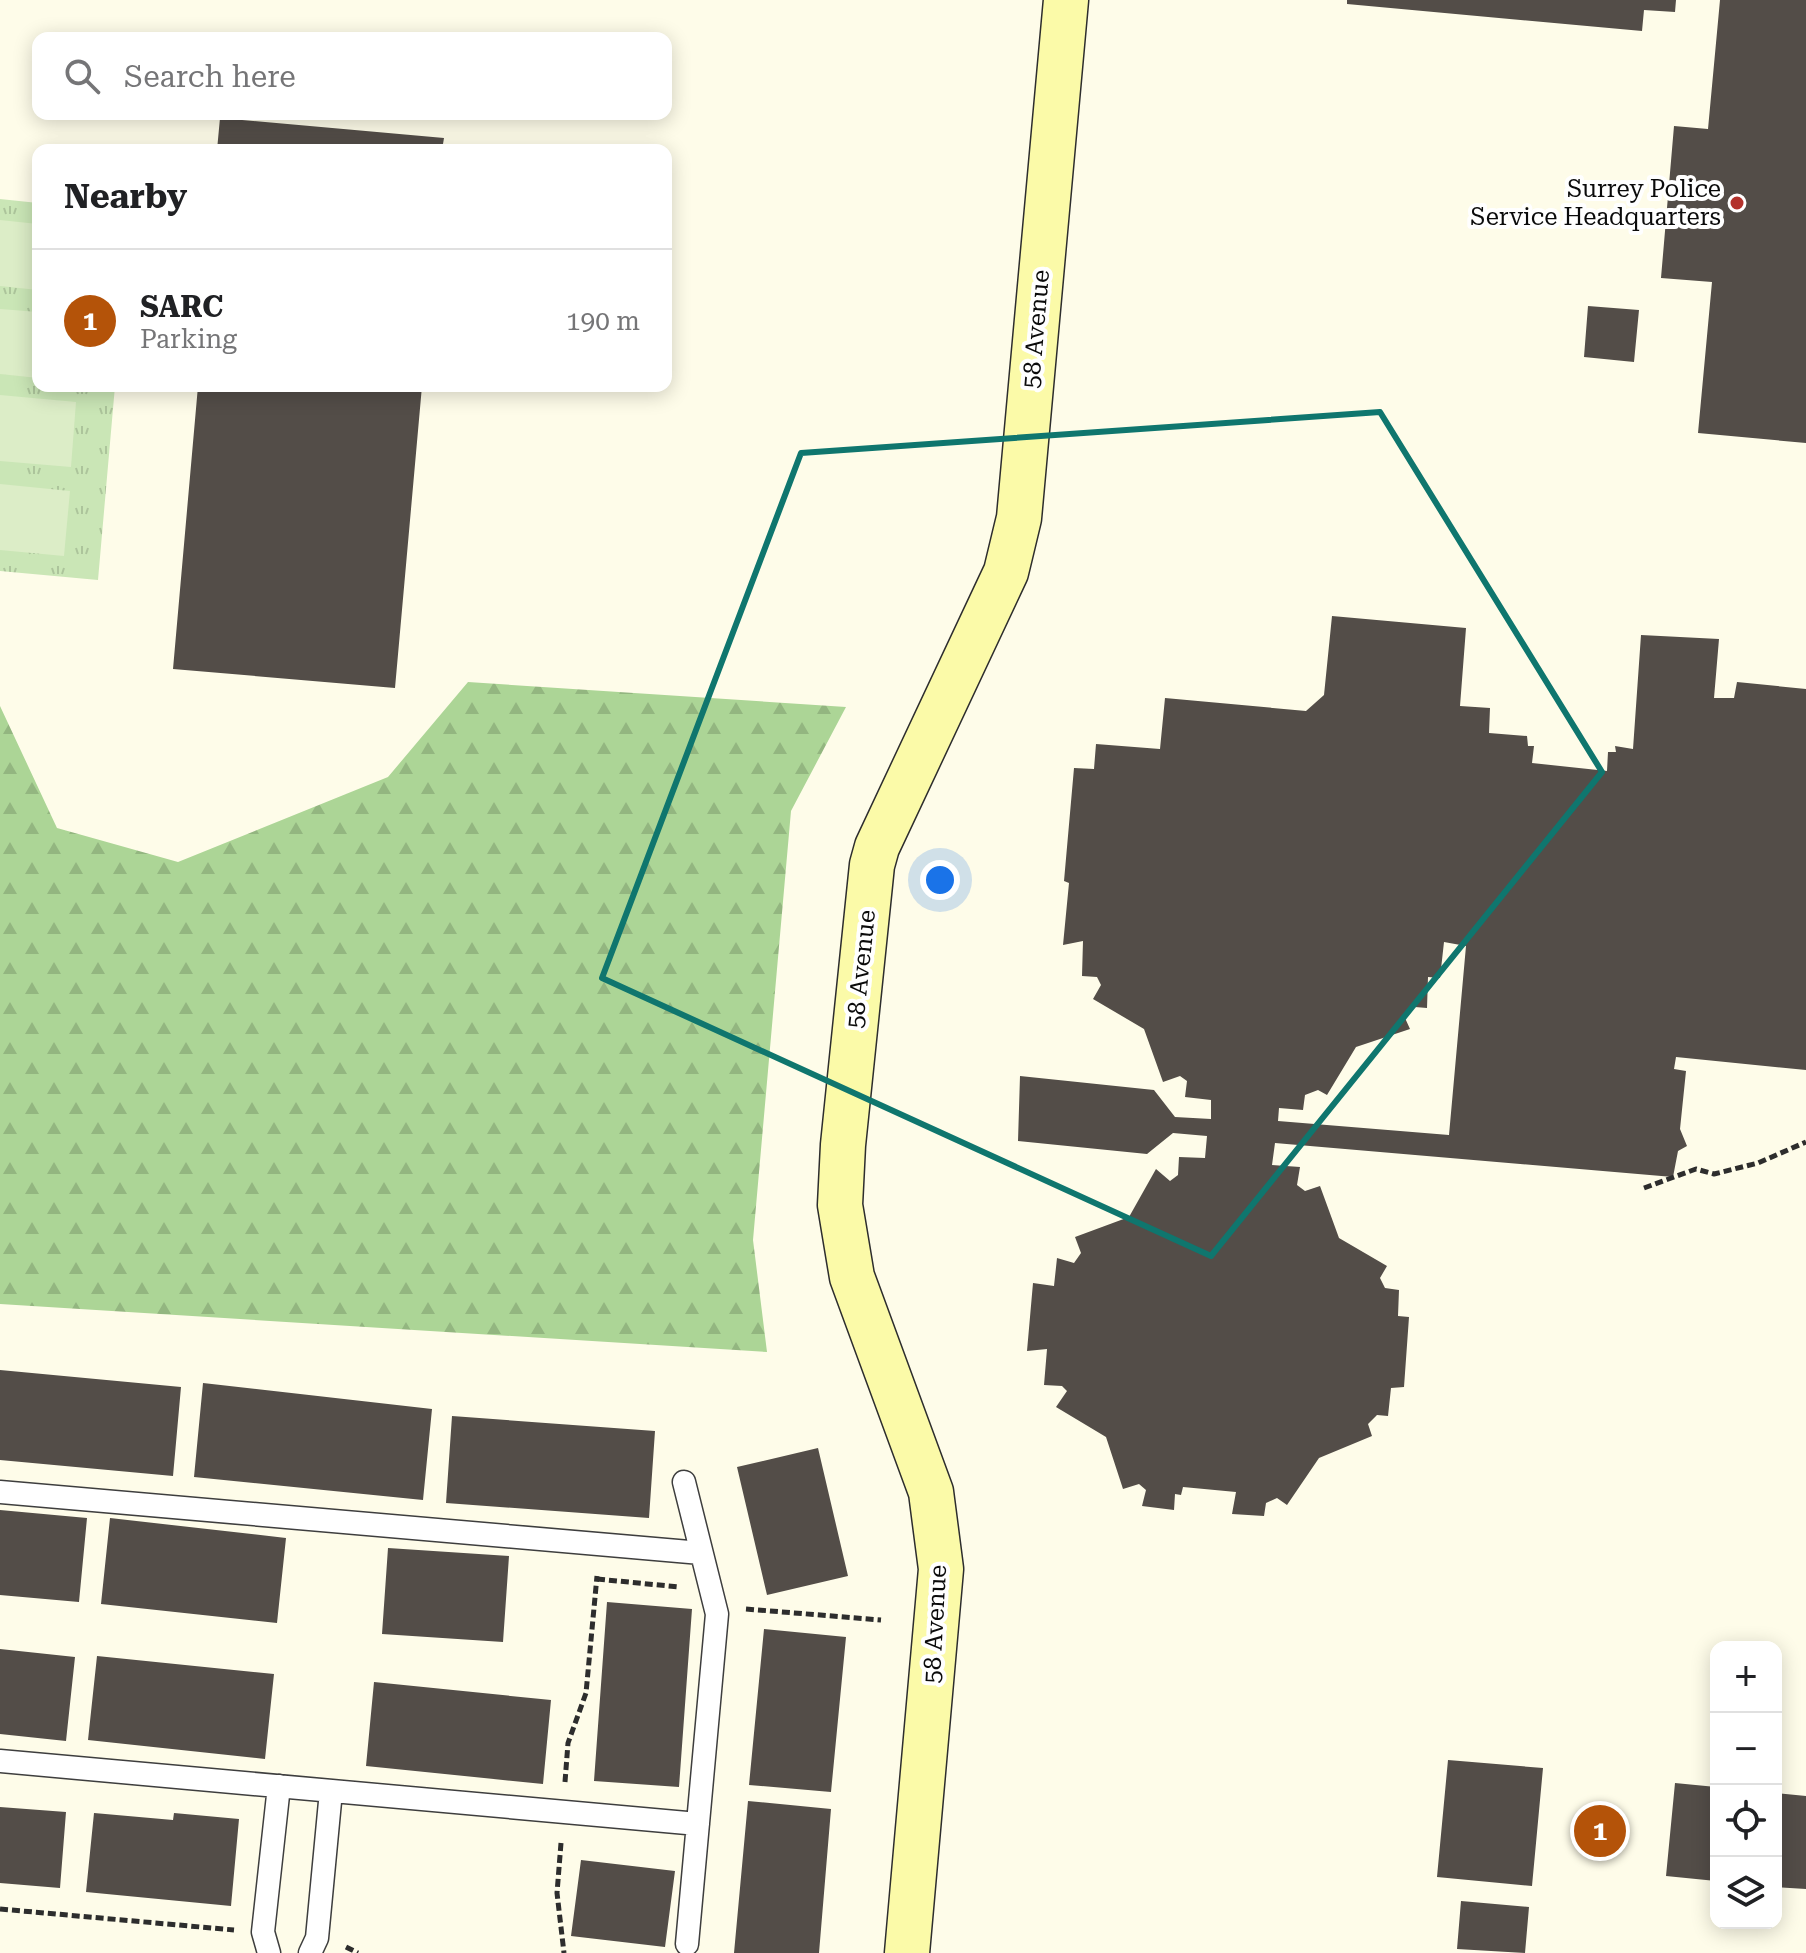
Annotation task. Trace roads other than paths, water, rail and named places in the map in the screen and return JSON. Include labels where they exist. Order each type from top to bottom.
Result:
[{"type":"street","name":"58 Avenue","points":[[907,1953],[941,1569],[931,1492],[852,1277],[840,1205],[843,1145],[872,865],[877,847],[1006,572],[1019,518],[1066,0]]},
{"type":"lane","points":[[684,1482],[717,1614],[687,1944]]},
{"type":"lane","points":[[0,1492],[701,1553]]},
{"type":"lane","points":[[0,1761],[698,1824]]},
{"type":"lane","points":[[266,1943],[279,1786]]},
{"type":"lane","points":[[313,1945],[331,1791]]},
{"type":"place","name":"Surrey Police Service Headquarters","points":[[1737,203]]},
{"type":"place","name":"SARC","points":[[1600,1831]]}]
